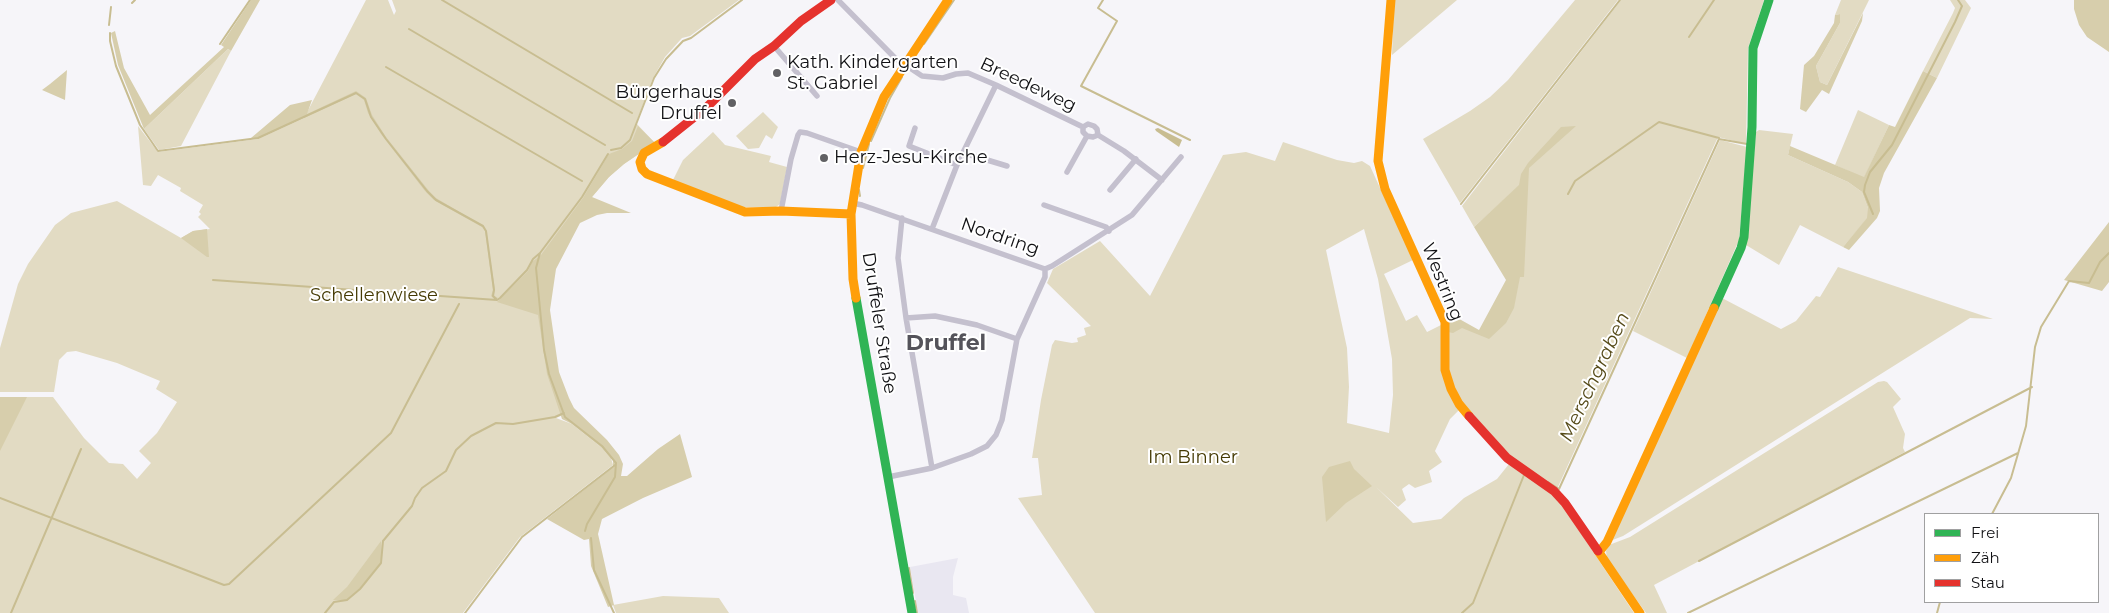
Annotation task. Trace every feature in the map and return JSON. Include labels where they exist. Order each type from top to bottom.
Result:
[{"type":"street","points":[[831,0],[801,21],[774,46],[755,59],[708,107],[664,141],[644,153],[640,162],[642,169],[647,174],[745,212],[781,210],[850,214]]},
{"type":"street","name":"Breedeweg","points":[[838,0],[895,58],[922,76],[933,78],[968,73],[1083,127]]},
{"type":"street","name":"Druffeler Straße","points":[[912,613],[853,279],[850,214],[861,152],[884,97],[948,0]]},
{"type":"street","name":"Westring","points":[[1390,0],[1389,40],[1378,161],[1385,189],[1444,322],[1445,370],[1451,389],[1459,404],[1507,458],[1560,496],[1640,613]]},
{"type":"street","points":[[1599,552],[1607,542],[1741,248],[1744,237],[1752,127],[1753,48],[1769,0]]},
{"type":"street","points":[[774,46],[816,96]]},
{"type":"street","points":[[932,229],[957,165],[996,85]]},
{"type":"street","name":"Breedeweg","points":[[1083,127],[1088,124],[1094,126],[1097,129],[1098,135],[1136,158],[1162,180]]},
{"type":"street","name":"Breedeweg","points":[[1083,127],[1083,132],[1087,136],[1093,137],[1098,135]]},
{"type":"street","points":[[915,128],[909,146],[957,165]]},
{"type":"street","points":[[781,210],[791,159],[800,132],[861,152]]},
{"type":"street","name":"Breedeweg","points":[[1067,172],[1087,136]]},
{"type":"street","points":[[964,153],[1007,166]]},
{"type":"street","points":[[1045,269],[1132,215],[1181,157]]},
{"type":"street","points":[[1110,190],[1136,158]]},
{"type":"street","name":"Nordring","points":[[852,203],[902,218],[1045,269],[1045,277],[1017,339],[1002,420],[996,435],[982,450],[932,468],[888,477]]},
{"type":"street","points":[[1044,205],[1106,227],[1109,231]]},
{"type":"street","points":[[902,218],[898,258],[906,318],[932,468]]},
{"type":"street","points":[[906,318],[935,316],[977,325],[1017,339]]},
{"type":"shaded area","points":[[251,0],[260,0],[231,51],[228,49],[144,129],[118,65],[111,33],[115,31],[124,68],[150,115],[224,47],[221,45]]},
{"type":"shaded area","points":[[2074,0],[2109,0],[2109,52],[2087,37],[2079,25],[2074,9]]},
{"type":"shaded area","points":[[1863,13],[1862,21],[1829,94],[1822,90],[1806,112],[1800,109],[1804,65],[1814,56],[1834,23],[1835,15],[1840,14],[1840,23],[1816,66],[1820,82],[1827,85]]},
{"type":"shaded area","points":[[67,70],[65,100],[42,90],[50,84]]},
{"type":"shaded area","points":[[1923,71],[1937,78],[1884,173],[1879,188],[1880,211],[1877,218],[1849,250],[1843,247],[1867,218],[1868,208],[1862,192],[1848,182],[1788,155],[1790,146],[1864,177],[1889,125],[1895,127]]},
{"type":"shaded area","points":[[356,91],[366,98],[372,115],[386,137],[429,191],[436,198],[483,226],[486,231],[495,290],[493,295],[498,298],[495,300],[491,296],[493,290],[485,231],[482,227],[434,200],[425,191],[381,134],[368,113],[364,100],[356,94],[258,139],[251,138],[290,105],[312,100],[307,114]]},
{"type":"shaded area","points":[[638,126],[655,143],[624,164],[609,177],[592,197],[631,213],[607,213],[597,215],[580,223],[556,269],[550,310],[559,372],[569,398],[574,408],[607,440],[619,455],[623,464],[621,476],[627,476],[658,449],[680,434],[692,477],[643,498],[602,519],[598,534],[614,605],[608,607],[591,566],[589,539],[584,540],[547,519],[613,467],[613,460],[602,448],[572,424],[562,419],[547,374],[538,315],[497,302],[528,271],[532,262],[541,255],[583,198],[609,154],[622,149],[632,141]]},
{"type":"shaded area","points":[[1576,126],[1529,168],[1524,277],[1520,277],[1514,308],[1506,323],[1489,339],[1462,328],[1453,333],[1448,332],[1445,311],[1479,330],[1506,280],[1474,227],[1519,185],[1521,174],[1528,163],[1561,127]]},
{"type":"shaded area","points":[[1158,128],[1182,140],[1179,147],[1156,131],[1155,129]]},
{"type":"shaded area","points":[[2109,222],[2109,282],[2102,291],[2064,280]]},
{"type":"shaded area","points":[[207,229],[209,257],[181,238],[193,231]]},
{"type":"shaded area","points":[[0,397],[27,397],[0,451]]},
{"type":"shaded area","points":[[1350,461],[1354,469],[1372,486],[1346,503],[1326,522],[1322,477],[1329,467]]},
{"type":"shaded area","points":[[381,541],[382,555],[380,563],[359,589],[347,600],[333,600],[347,587]]},
{"type":"shaded area","points":[[958,558],[953,577],[953,595],[966,598],[969,613],[918,613],[910,567]]},
{"type":"green space","name":"Schellenwiese","points":[[366,0],[388,0],[394,15],[396,11],[392,0],[739,0],[690,36],[682,38],[665,57],[653,78],[636,123],[655,143],[624,164],[609,177],[592,197],[551,268],[549,347],[570,412],[556,418],[572,424],[602,448],[611,458],[613,465],[520,537],[463,613],[0,613],[0,397],[53,397],[84,438],[109,463],[123,464],[137,479],[151,463],[139,451],[157,433],[177,402],[156,389],[160,381],[117,363],[76,351],[67,352],[59,360],[54,392],[0,392],[0,348],[18,284],[28,264],[55,225],[71,213],[117,201],[181,238],[193,231],[210,229],[198,217],[201,214],[199,212],[203,205],[180,191],[181,188],[158,175],[151,186],[143,185],[138,126],[158,152],[258,139],[304,118]]},
{"type":"green space","points":[[1394,0],[1457,0],[1392,55]]},
{"type":"green space","points":[[1575,0],[1618,0],[1460,203],[1423,139],[1490,97],[1508,80]]},
{"type":"green space","name":"Im Binner","points":[[1621,0],[1764,0],[1748,48],[1746,144],[1718,137],[1557,489],[1566,511],[1634,613],[1095,613],[1018,498],[1042,495],[1038,458],[1032,458],[1052,345],[1055,340],[1072,343],[1078,342],[1077,338],[1086,335],[1084,328],[1091,326],[1047,283],[1053,269],[1100,241],[1150,296],[1223,155],[1246,152],[1275,161],[1283,142],[1337,160],[1354,163],[1362,161],[1370,166],[1413,260],[1384,274],[1406,321],[1417,315],[1427,332],[1441,325],[1444,369],[1460,409],[1450,419],[1435,451],[1442,462],[1429,471],[1432,482],[1415,488],[1409,484],[1402,489],[1406,500],[1398,507],[1376,487],[1413,523],[1441,519],[1464,498],[1497,479],[1513,459],[1462,402],[1449,377],[1441,306],[1455,322],[1487,335],[1503,323],[1518,187],[1474,227],[1462,206]],"holes":[[[1364,229],[1378,279],[1392,359],[1393,395],[1389,433],[1347,423],[1349,387],[1347,348],[1326,250]]]},
{"type":"green space","points":[[1841,0],[1869,0],[1827,85],[1820,82],[1816,66],[1840,23],[1840,14],[1835,15]]},
{"type":"green space","points":[[1950,0],[1965,0],[1971,8],[1937,78],[1923,71],[1955,8]]},
{"type":"green space","points":[[228,49],[231,51],[181,146],[159,150],[144,129]]},
{"type":"green space","points":[[1858,110],[1889,125],[1864,178],[1835,165]]},
{"type":"green space","points":[[763,112],[778,127],[772,139],[766,135],[759,148],[748,149],[736,136]]},
{"type":"green space","points":[[1759,130],[1793,134],[1788,155],[1848,182],[1862,192],[1868,208],[1868,218],[1843,247],[1800,225],[1779,265],[1746,245],[1756,132]]},
{"type":"green space","points":[[713,132],[725,145],[771,156],[769,162],[787,167],[780,204],[776,207],[742,207],[672,182],[683,160]]},
{"type":"green space","points":[[1720,140],[1747,147],[1739,240],[1687,358],[1633,331]]},
{"type":"green space","points":[[1838,267],[1993,319],[1970,318],[1623,536],[1610,541],[1722,298],[1781,329],[1796,321],[1816,296],[1820,297]]},
{"type":"green space","points":[[1884,381],[1901,399],[1893,407],[1905,434],[1903,448],[1905,452],[1654,585],[1667,613],[1646,613],[1607,559],[1606,551],[1609,545],[1630,537],[1878,382]]},
{"type":"green space","points":[[663,596],[719,598],[729,613],[616,613],[613,605]]},
{"type":"waterway","points":[[132,3],[135,0]]},
{"type":"waterway","points":[[220,44],[250,0]]},
{"type":"waterway","points":[[442,0],[632,113]]},
{"type":"waterway","points":[[611,150],[621,148],[630,140],[654,78],[666,59],[683,41],[691,38],[742,0]]},
{"type":"waterway","points":[[924,44],[954,0]]},
{"type":"waterway","points":[[1103,0],[1098,8],[1117,21],[1081,86],[1190,140]]},
{"type":"waterway","points":[[1461,204],[1620,0]]},
{"type":"waterway","points":[[1689,37],[1714,0]]},
{"type":"waterway","points":[[1873,214],[1864,192],[1870,172],[1892,145],[1955,22],[1962,6],[1958,0]]},
{"type":"waterway","points":[[109,25],[111,7]]},
{"type":"waterway","points":[[409,29],[605,145]]},
{"type":"waterway","points":[[110,33],[116,66],[140,125],[158,151],[258,138],[356,93],[365,99],[371,117],[427,191],[436,200],[483,226],[486,231],[494,290],[493,296],[497,300],[527,270],[533,259],[540,253]]},
{"type":"waterway","points":[[386,67],[582,181]]},
{"type":"waterway","points":[[871,141],[890,98],[902,77]]},
{"type":"waterway","points":[[1568,194],[1575,181],[1659,122],[1719,138]]},
{"type":"waterway","name":"Merschgraben","points":[[1548,482],[1559,489],[1719,139],[1747,144]]},
{"type":"waterway","points":[[863,168],[869,144]]},
{"type":"waterway","points":[[585,531],[587,524],[615,477],[616,463],[602,446],[565,417],[549,374],[544,350],[536,268],[540,253],[582,197],[608,154]]},
{"type":"waterway","points":[[859,190],[860,196]]},
{"type":"waterway","points":[[1993,513],[2011,478],[2026,426],[2035,347],[2041,327],[2069,281],[2089,283],[2100,262],[2109,253]]},
{"type":"waterway","points":[[213,280],[497,300]]},
{"type":"waterway","points":[[0,498],[224,585],[229,584],[391,433],[459,304]]},
{"type":"waterway","points":[[1699,561],[2032,387]]},
{"type":"waterway","points":[[325,613],[334,602],[347,600],[360,589],[381,563],[383,541],[412,506],[422,488],[446,471],[456,450],[471,436],[496,423],[513,424],[555,417],[564,413]]},
{"type":"waterway","points":[[11,613],[81,449]]},
{"type":"waterway","points":[[1688,613],[2018,453]]},
{"type":"waterway","points":[[465,613],[522,537],[615,465]]},
{"type":"waterway","name":"Merschgraben","points":[[1462,613],[1473,603],[1524,475]]},
{"type":"waterway","points":[[591,538],[594,570],[614,613]]},
{"type":"waterway","points":[[909,568],[913,593]]},
{"type":"waterway","points":[[915,601],[917,613]]},
{"type":"waterway","points":[[1937,613],[1940,603]]},
{"type":"traffic: fast","points":[[1714,308],[1741,248],[1744,237],[1752,127],[1753,48],[1769,0]]},
{"type":"traffic: fast","points":[[856,298],[912,613]]},
{"type":"traffic: slow","points":[[856,298],[853,279],[851,214],[861,152],[884,97],[948,0]]},
{"type":"traffic: slow","points":[[1391,0],[1378,161],[1385,189],[1445,322],[1445,370],[1451,389],[1459,404],[1469,416]]},
{"type":"traffic: slow","points":[[663,142],[644,153],[640,162],[642,169],[647,174],[745,212],[781,211],[851,214]]},
{"type":"traffic: slow","points":[[1599,552],[1607,542],[1714,308]]},
{"type":"traffic: slow","points":[[1598,551],[1640,613]]},
{"type":"traffic: jam","points":[[663,142],[707,107],[755,59],[774,46],[801,21],[831,0]]},
{"type":"traffic: jam","points":[[1469,416],[1507,458],[1554,491],[1565,503],[1598,551]]},
{"type":"place","name":"Kath. Kindergarten St. Gabriel","points":[[777,73]]},
{"type":"place","name":"Bürgerhaus Druffel","points":[[732,103]]},
{"type":"place","name":"Herz-Jesu-Kirche","points":[[824,158]]},
{"type":"district","name":"Druffel","points":[[946,344]]}]
